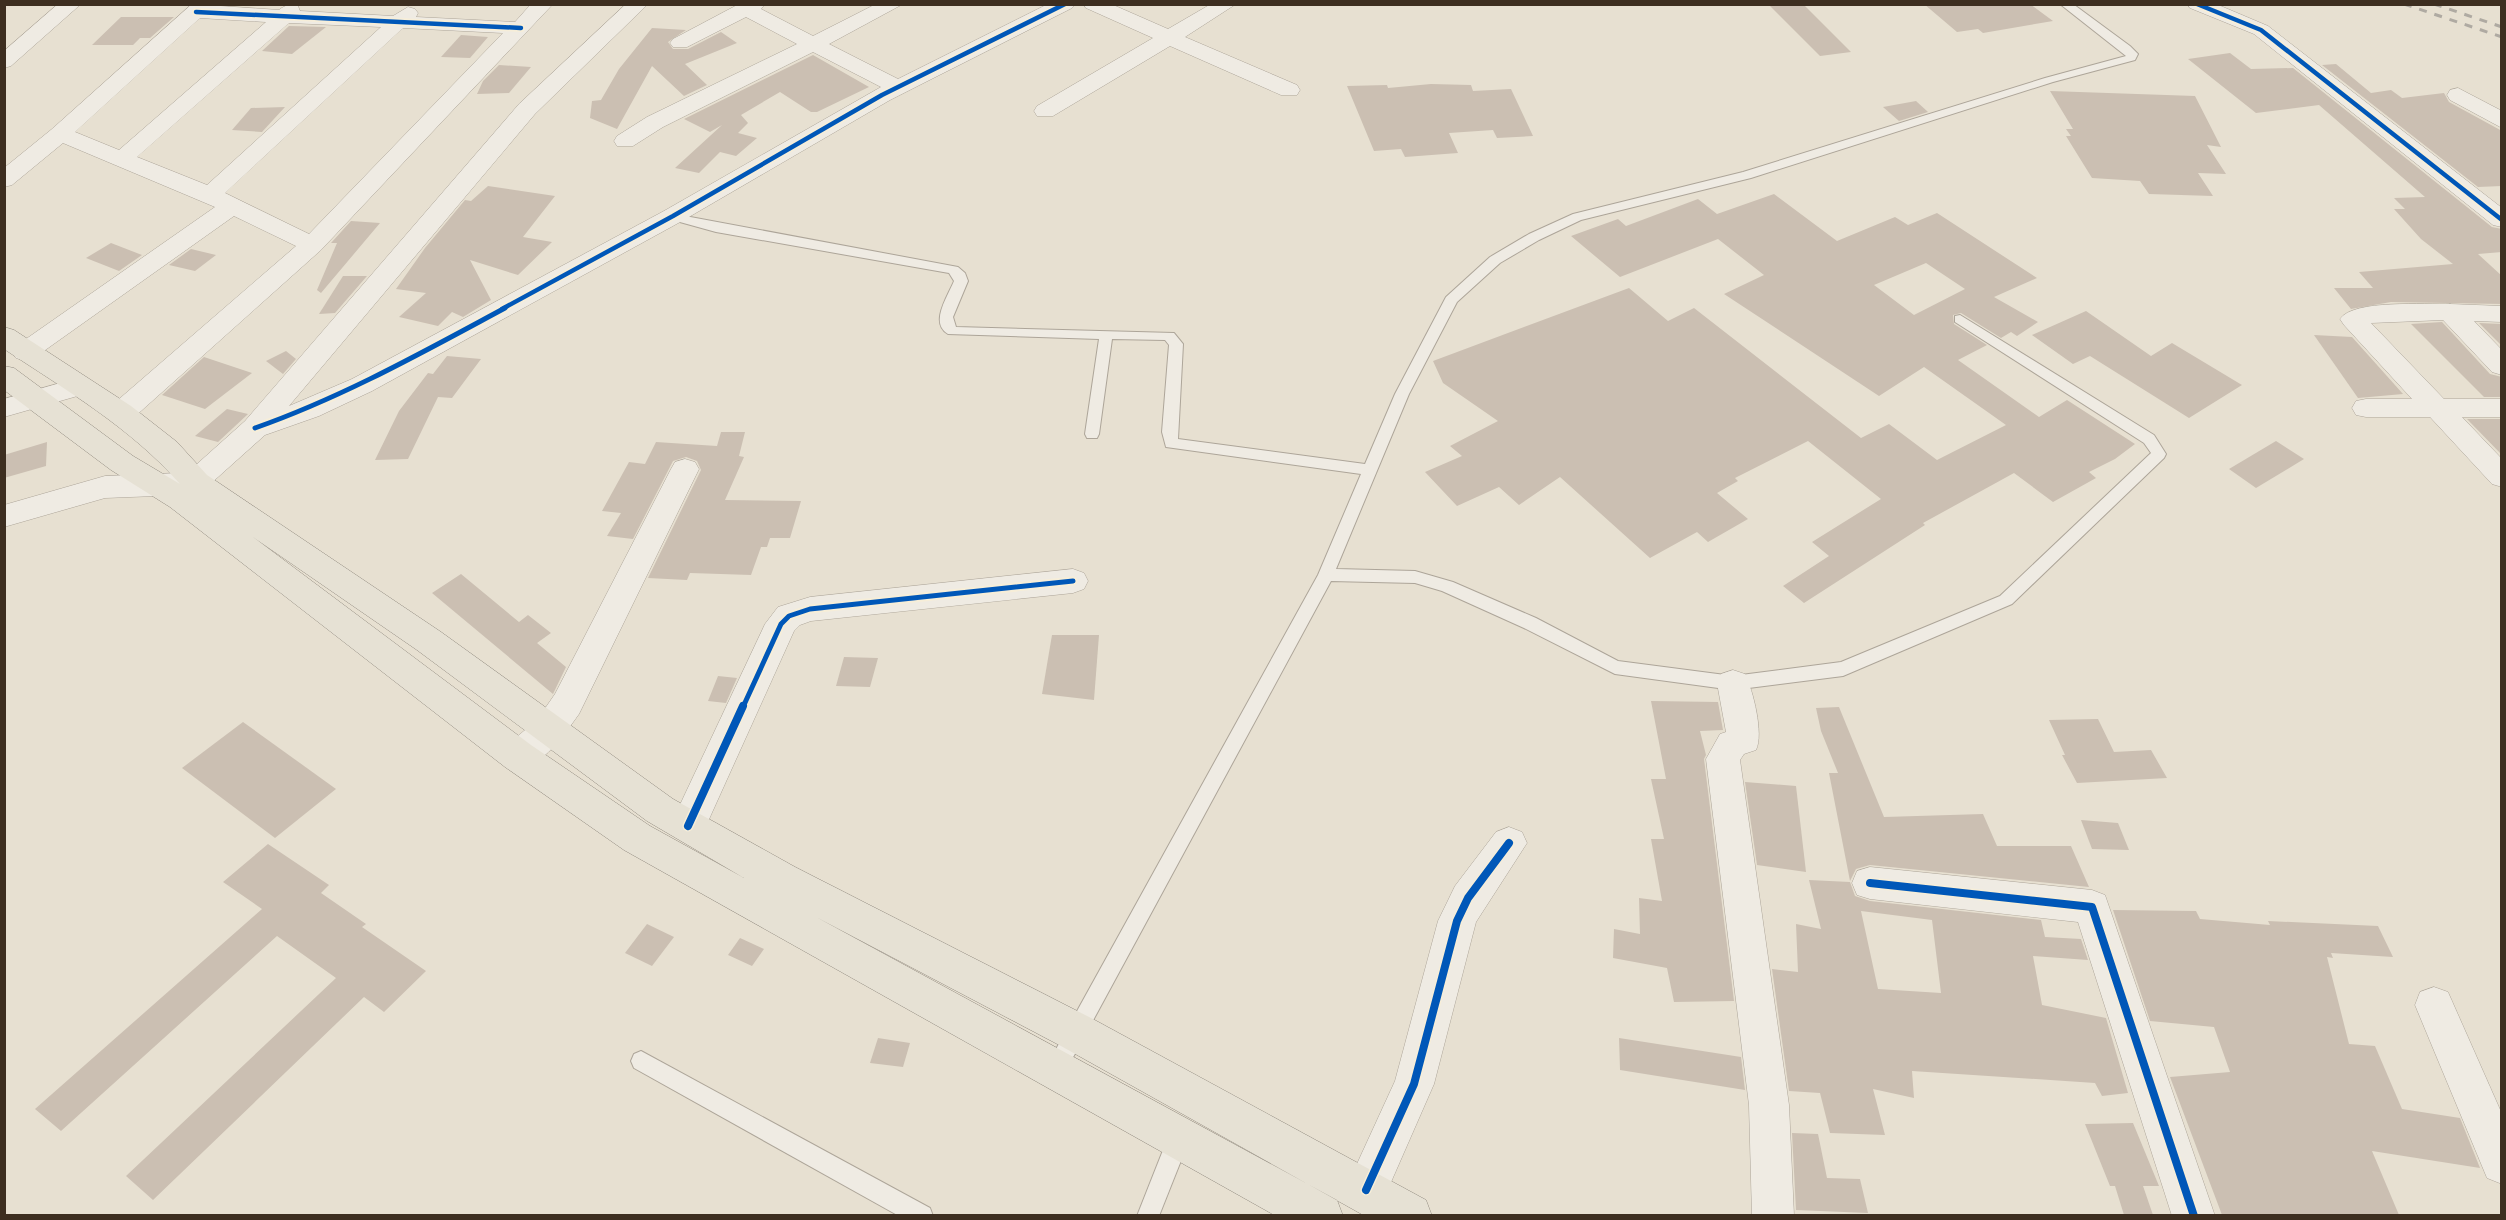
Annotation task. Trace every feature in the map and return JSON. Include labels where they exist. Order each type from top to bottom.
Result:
[{"type":"main road","points":[[15,344],[121,413],[166,449],[178,491],[518,756],[637,838],[1057,1067],[1321,1215]]},
{"type":"main road","points":[[4,375],[122,463],[178,491],[429,641],[660,810],[781,879],[1076,1032],[1410,1215]]},
{"type":"street","points":[[4,62],[71,4]]},
{"type":"street","points":[[15,344],[221,201],[417,4]]},
{"type":"street","points":[[121,413],[312,245],[543,4]]},
{"type":"street","points":[[4,516],[105,487],[178,491],[255,428],[527,109],[638,4]]},
{"type":"street","points":[[625,141],[655,122],[893,4]]},
{"type":"street","points":[[255,428],[309,409],[362,385],[673,216],[897,87],[1065,4]]},
{"type":"street","points":[[1093,4],[1289,90]]},
{"type":"street","points":[[1045,111],[1226,4]]},
{"type":"street","points":[[2197,4],[2261,30],[2502,220]]},
{"type":"street","points":[[680,43],[751,7],[897,87]]},
{"type":"street","points":[[4,180],[60,134],[200,8],[290,10],[399,21],[521,27]]},
{"type":"street","points":[[123,158],[290,10]]},
{"type":"street","points":[[2458,95],[2502,121]]},
{"type":"street","points":[[60,134],[123,158],[221,201],[312,245]]},
{"type":"street","points":[[2502,315],[2450,312],[2362,315],[2353,319],[2502,477]]},
{"type":"street","points":[[2450,312],[2502,366]]},
{"type":"street","points":[[4,408],[78,387]]},
{"type":"street","points":[[2366,408],[2435,406],[2502,408]]},
{"type":"street","points":[[518,756],[549,730],[567,704],[685,468]]},
{"type":"street","points":[[688,826],[781,624],[789,616],[810,609],[1073,581]]},
{"type":"street","points":[[1733,683],[1744,740],[1732,744],[1724,759],[1769,1105],[1773,1215]]},
{"type":"street","points":[[1366,1190],[1414,1084],[1457,921],[1468,898],[1509,843]]},
{"type":"street","points":[[1870,883],[2092,907],[2194,1215]]},
{"type":"street","points":[[2434,1005],[2502,1163]]},
{"type":"lane","points":[[1057,1067],[1326,574],[1402,394],[1451,300],[1495,260],[1534,237],[1576,217],[1747,175],[2049,80],[2131,57],[2132,54],[2126,48],[2065,4]]},
{"type":"lane","points":[[673,216],[716,228],[953,270],[960,276],[960,280],[946,317],[948,328],[953,331],[1161,334],[1175,340],[1169,432],[1171,443],[1370,470]]},
{"type":"lane","points":[[1326,574],[1415,578],[1447,585],[1530,623],[1615,667],[1733,683],[1843,669],[2006,600],[2158,454],[2149,439],[1960,319]]},
{"type":"lane","points":[[1092,434],[1106,335]]},
{"type":"lane","points":[[641,1061],[922,1215]]},
{"type":"lane","points":[[1148,1215],[1179,1137]]},
{"type":"building","points":[[1768,4],[1803,4],[1851,52],[1820,56]]},
{"type":"building","points":[[1924,4],[2030,4],[2053,21],[1983,33],[1978,29],[1957,32]]},
{"type":"building","points":[[121,17],[174,17],[150,38],[140,38],[133,45],[92,45]]},
{"type":"building","points":[[289,26],[326,27],[292,54],[262,51]]},
{"type":"building","points":[[652,28],[686,30],[668,42],[673,49],[688,49],[721,32],[737,43],[685,64],[707,85],[684,96],[652,66],[617,129],[590,118],[592,101],[601,100],[619,69]]},
{"type":"building","points":[[461,35],[488,37],[470,58],[441,57]]},
{"type":"building","points":[[2230,53],[2251,69],[2293,68],[2492,227],[2502,229],[2502,252],[2478,254],[2502,276],[2502,304],[2391,302],[2351,309],[2334,288],[2373,288],[2359,272],[2453,264],[2421,239],[2394,209],[2405,209],[2394,198],[2425,197],[2319,105],[2256,113],[2188,59]]},
{"type":"building","points":[[813,55],[869,87],[817,112],[811,112],[780,92],[741,115],[748,123],[738,133],[757,138],[736,156],[720,152],[699,173],[675,168],[722,125],[710,132],[684,119]]},
{"type":"building","points":[[2336,64],[2371,93],[2391,90],[2402,98],[2444,93],[2449,102],[2502,131],[2502,186],[2478,187],[2322,65]]},
{"type":"building","points":[[499,65],[531,67],[509,93],[477,94],[483,81]]},
{"type":"building","points":[[1431,84],[1471,85],[1473,91],[1511,89],[1533,136],[1497,138],[1493,130],[1449,133],[1458,153],[1405,157],[1401,149],[1374,151],[1347,86],[1387,85],[1388,88]]},
{"type":"building","points":[[2050,91],[2195,96],[2221,147],[2207,145],[2226,174],[2198,173],[2213,196],[2149,194],[2140,181],[2092,178],[2066,136],[2071,136],[2066,129],[2073,129]]},
{"type":"building","points":[[1916,101],[1928,112],[1899,121],[1883,107]]},
{"type":"building","points":[[285,107],[262,132],[232,130],[251,108]]},
{"type":"building","points":[[488,186],[555,196],[523,237],[552,242],[518,275],[470,260],[491,300],[463,317],[452,312],[438,326],[399,317],[426,293],[396,289],[425,248],[465,200],[471,201]]},
{"type":"building","points":[[1774,194],[1837,241],[1895,217],[1908,225],[1937,213],[2037,278],[1994,297],[2038,322],[2017,336],[2011,332],[2001,338],[1961,313],[1953,315],[1954,324],[1987,345],[1958,360],[2039,417],[2067,400],[2135,444],[2115,459],[2089,472],[2096,478],[2053,502],[2014,473],[1923,523],[1925,525],[1804,603],[1783,586],[1829,556],[1812,542],[1881,499],[1808,441],[1735,478],[1738,481],[1717,493],[1748,519],[1708,542],[1697,532],[1650,558],[1560,477],[1519,505],[1499,487],[1457,506],[1425,472],[1462,456],[1450,446],[1498,421],[1443,383],[1433,361],[1629,288],[1668,321],[1694,308],[1861,438],[1889,424],[1937,460],[2006,425],[1924,367],[1879,396],[1724,294],[1764,275],[1718,239],[1620,277],[1571,236],[1618,219],[1626,226],[1698,199],[1717,214]],"holes":[[[1926,263],[1965,289],[1914,315],[1874,285]]]},
{"type":"building","points":[[351,221],[380,223],[321,293],[317,290],[337,243],[331,243]]},
{"type":"building","points":[[111,243],[142,255],[119,271],[86,258]]},
{"type":"building","points":[[191,249],[216,255],[195,271],[169,265]]},
{"type":"building","points":[[343,276],[367,276],[335,313],[319,314]]},
{"type":"building","points":[[2086,311],[2151,356],[2172,343],[2242,385],[2189,418],[2090,356],[2073,364],[2032,335]]},
{"type":"building","points":[[2442,322],[2490,374],[2502,377],[2502,397],[2484,397],[2411,324]]},
{"type":"building","points":[[2479,323],[2502,324],[2502,346]]},
{"type":"building","points":[[2314,335],[2352,337],[2403,394],[2358,398]]},
{"type":"building","points":[[286,351],[296,359],[283,374],[266,361]]},
{"type":"building","points":[[447,356],[481,359],[452,398],[438,397],[408,459],[375,460],[399,411],[428,373],[433,374]]},
{"type":"building","points":[[204,357],[252,373],[205,409],[162,395]]},
{"type":"building","points":[[227,409],[248,414],[218,442],[195,436]]},
{"type":"building","points":[[2467,419],[2502,419],[2502,455]]},
{"type":"building","points":[[721,432],[745,432],[739,456],[744,457],[725,500],[801,501],[790,538],[770,538],[767,547],[761,547],[751,575],[690,573],[687,580],[648,578],[701,470],[697,461],[686,457],[673,461],[633,539],[607,536],[621,513],[602,511],[629,462],[645,464],[656,442],[717,446]]},
{"type":"building","points":[[2276,441],[2304,459],[2256,488],[2229,469]]},
{"type":"building","points":[[47,442],[46,466],[4,478],[4,455]]},
{"type":"building","points":[[461,574],[519,622],[528,615],[551,633],[537,643],[566,667],[553,694],[432,593]]},
{"type":"building","points":[[1052,635],[1099,635],[1094,700],[1042,694]]},
{"type":"building","points":[[844,657],[878,658],[870,687],[836,686]]},
{"type":"building","points":[[718,676],[737,678],[726,703],[708,701]]},
{"type":"building","points":[[1651,701],[1718,702],[1723,730],[1700,731],[1706,755],[1704,759],[1734,1001],[1674,1002],[1667,968],[1613,958],[1614,929],[1640,934],[1639,898],[1662,901],[1651,839],[1664,839],[1651,779],[1666,779]]},
{"type":"building","points":[[1839,707],[1884,817],[1983,814],[1997,846],[2071,846],[2089,887],[1870,865],[1856,869],[1850,881],[1829,773],[1838,773],[1821,731],[1816,708]]},
{"type":"building","points":[[2098,719],[2114,752],[2151,750],[2167,778],[2077,783],[2062,755],[2065,755],[2049,720]]},
{"type":"building","points":[[243,722],[336,789],[275,838],[182,768]]},
{"type":"building","points":[[1745,782],[1796,786],[1806,872],[1757,865]]},
{"type":"building","points":[[2081,820],[2118,823],[2129,850],[2092,849]]},
{"type":"building","points":[[268,844],[329,885],[321,893],[366,924],[362,927],[426,971],[384,1012],[364,997],[153,1200],[126,1176],[336,978],[277,936],[61,1131],[35,1109],[262,909],[223,882]]},
{"type":"building","points":[[1809,880],[1850,882],[1855,896],[1870,901],[2041,920],[2045,937],[2081,939],[2088,960],[2033,956],[2042,1005],[2106,1018],[2128,1093],[2102,1096],[2095,1083],[1912,1071],[1914,1098],[1873,1089],[1885,1135],[1830,1133],[1820,1093],[1789,1091],[1772,969],[1798,972],[1796,924],[1821,929]],"holes":[[[1861,911],[1932,920],[1941,993],[1878,989]]]},
{"type":"building","points":[[2113,910],[2196,911],[2200,919],[2270,925],[2268,921],[2378,926],[2393,957],[2331,953],[2333,958],[2327,957],[2349,1044],[2375,1046],[2402,1109],[2460,1118],[2480,1168],[2372,1151],[2399,1215],[2222,1215],[2170,1077],[2230,1072],[2214,1027],[2150,1021]]},
{"type":"building","points":[[647,924],[674,937],[652,966],[625,953]]},
{"type":"building","points":[[740,938],[764,949],[752,966],[728,955]]},
{"type":"building","points":[[878,1038],[910,1043],[903,1067],[870,1063]]},
{"type":"building","points":[[1619,1038],[1741,1057],[1745,1090],[1620,1070]]},
{"type":"building","points":[[2133,1123],[2159,1186],[2143,1186],[2153,1215],[2124,1215],[2115,1186],[2110,1186],[2085,1124]]},
{"type":"building","points":[[1792,1133],[1818,1134],[1827,1178],[1860,1179],[1868,1213],[1796,1210]]},
{"type":"railway","points":[[2404,4],[2502,37]]},
{"type":"railway","points":[[2434,4],[2502,27]]},
{"type":"cycle path","points":[[255,428],[309,409],[362,385],[673,216],[882,95],[1065,4]]},
{"type":"cycle path","points":[[2197,4],[2261,30],[2502,220]]},
{"type":"cycle path","points":[[196,12],[521,28]]},
{"type":"cycle path","points":[[688,826],[781,624],[789,616],[810,609],[1073,581]]},
{"type":"cycle path","points":[[1366,1190],[1414,1084],[1457,921],[1468,898],[1509,843]]},
{"type":"cycle path","points":[[1870,883],[2092,907],[2194,1216]]}]
